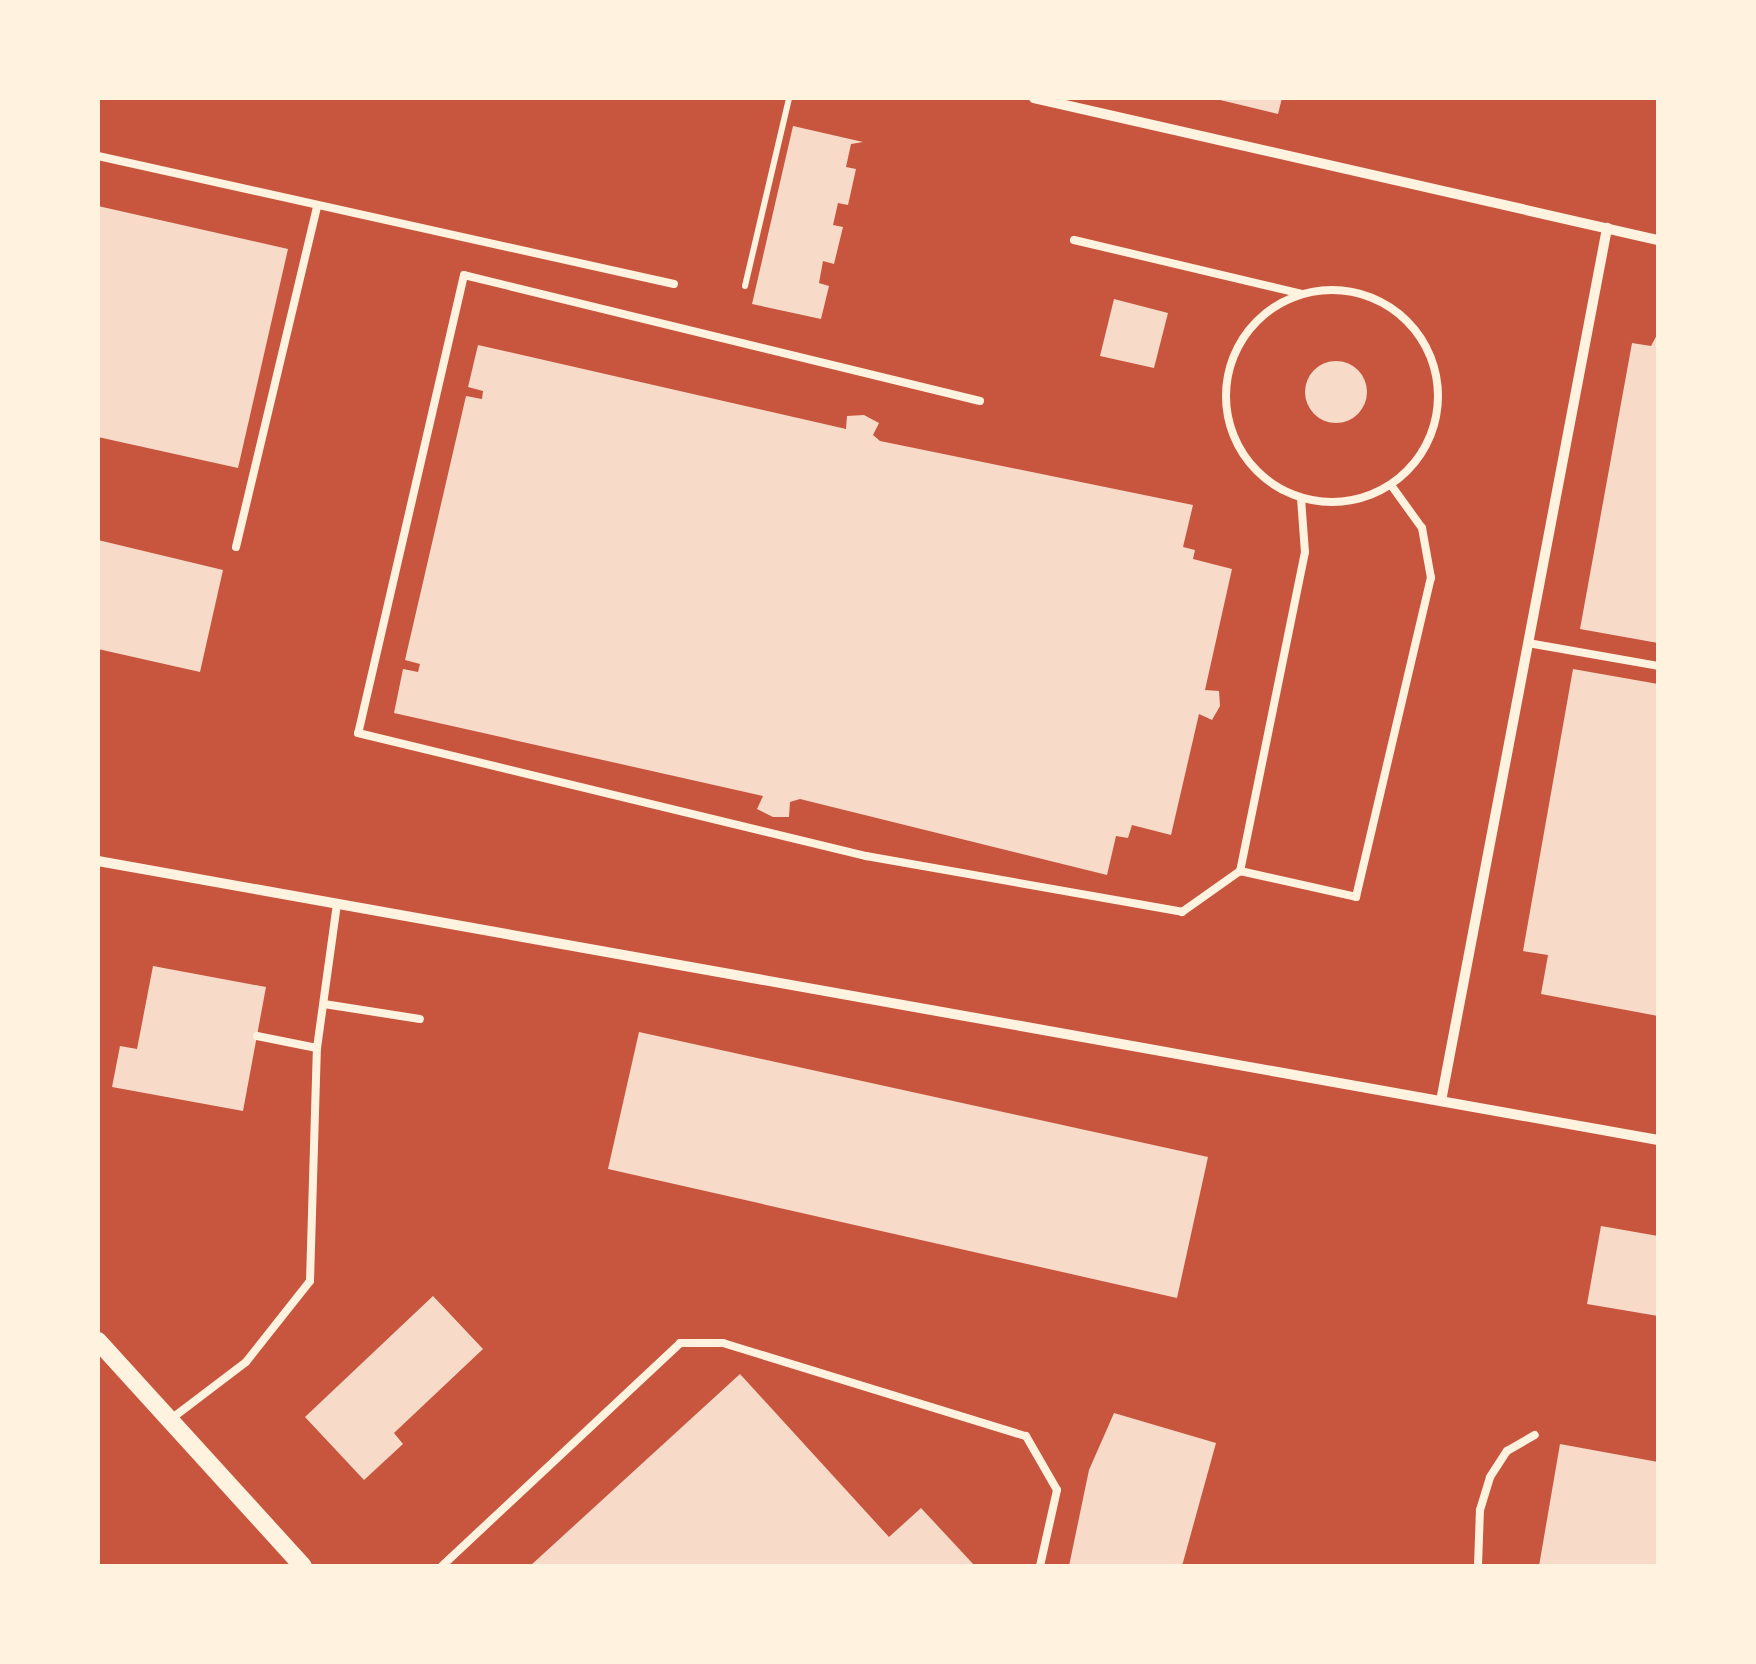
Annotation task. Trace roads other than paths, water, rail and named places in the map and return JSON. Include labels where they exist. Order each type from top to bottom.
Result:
[{"type":"street","points":[[1034,98],[1658,240]]},
{"type":"street","points":[[1441,1102],[1607,228]]},
{"type":"street","points":[[98,862],[1658,1140]]},
{"type":"street","points":[[98,1341],[303,1566]]},
{"type":"lane","points":[[98,156],[317,206],[455,230],[674,284]]},
{"type":"lane","points":[[236,547],[317,206]]},
{"type":"lane","points":[[1074,240],[1302,294],[1364,294],[1392,308],[1432,356],[1436,418],[1426,447],[1391,485],[1352,500],[1301,498],[1260,474],[1238,446],[1226,386],[1250,328],[1273,307],[1302,294]]},
{"type":"lane","points":[[980,401],[464,275],[358,733],[866,856],[1182,912],[1240,872],[1305,552],[1301,498]]},
{"type":"lane","points":[[1240,872],[1356,897],[1431,578],[1422,528],[1391,485]]},
{"type":"lane","points":[[1528,643],[1658,666]]},
{"type":"lane","points":[[170,1419],[246,1362],[310,1282],[317,1048],[337,904]]},
{"type":"lane","points":[[324,1004],[420,1019]]},
{"type":"lane","points":[[257,1036],[317,1048]]},
{"type":"lane","points":[[442,1566],[680,1343],[723,1343],[1026,1436],[1058,1490],[1040,1566]]},
{"type":"lane","points":[[1478,1566],[1480,1510],[1490,1477],[1508,1451],[1536,1435]]}]
